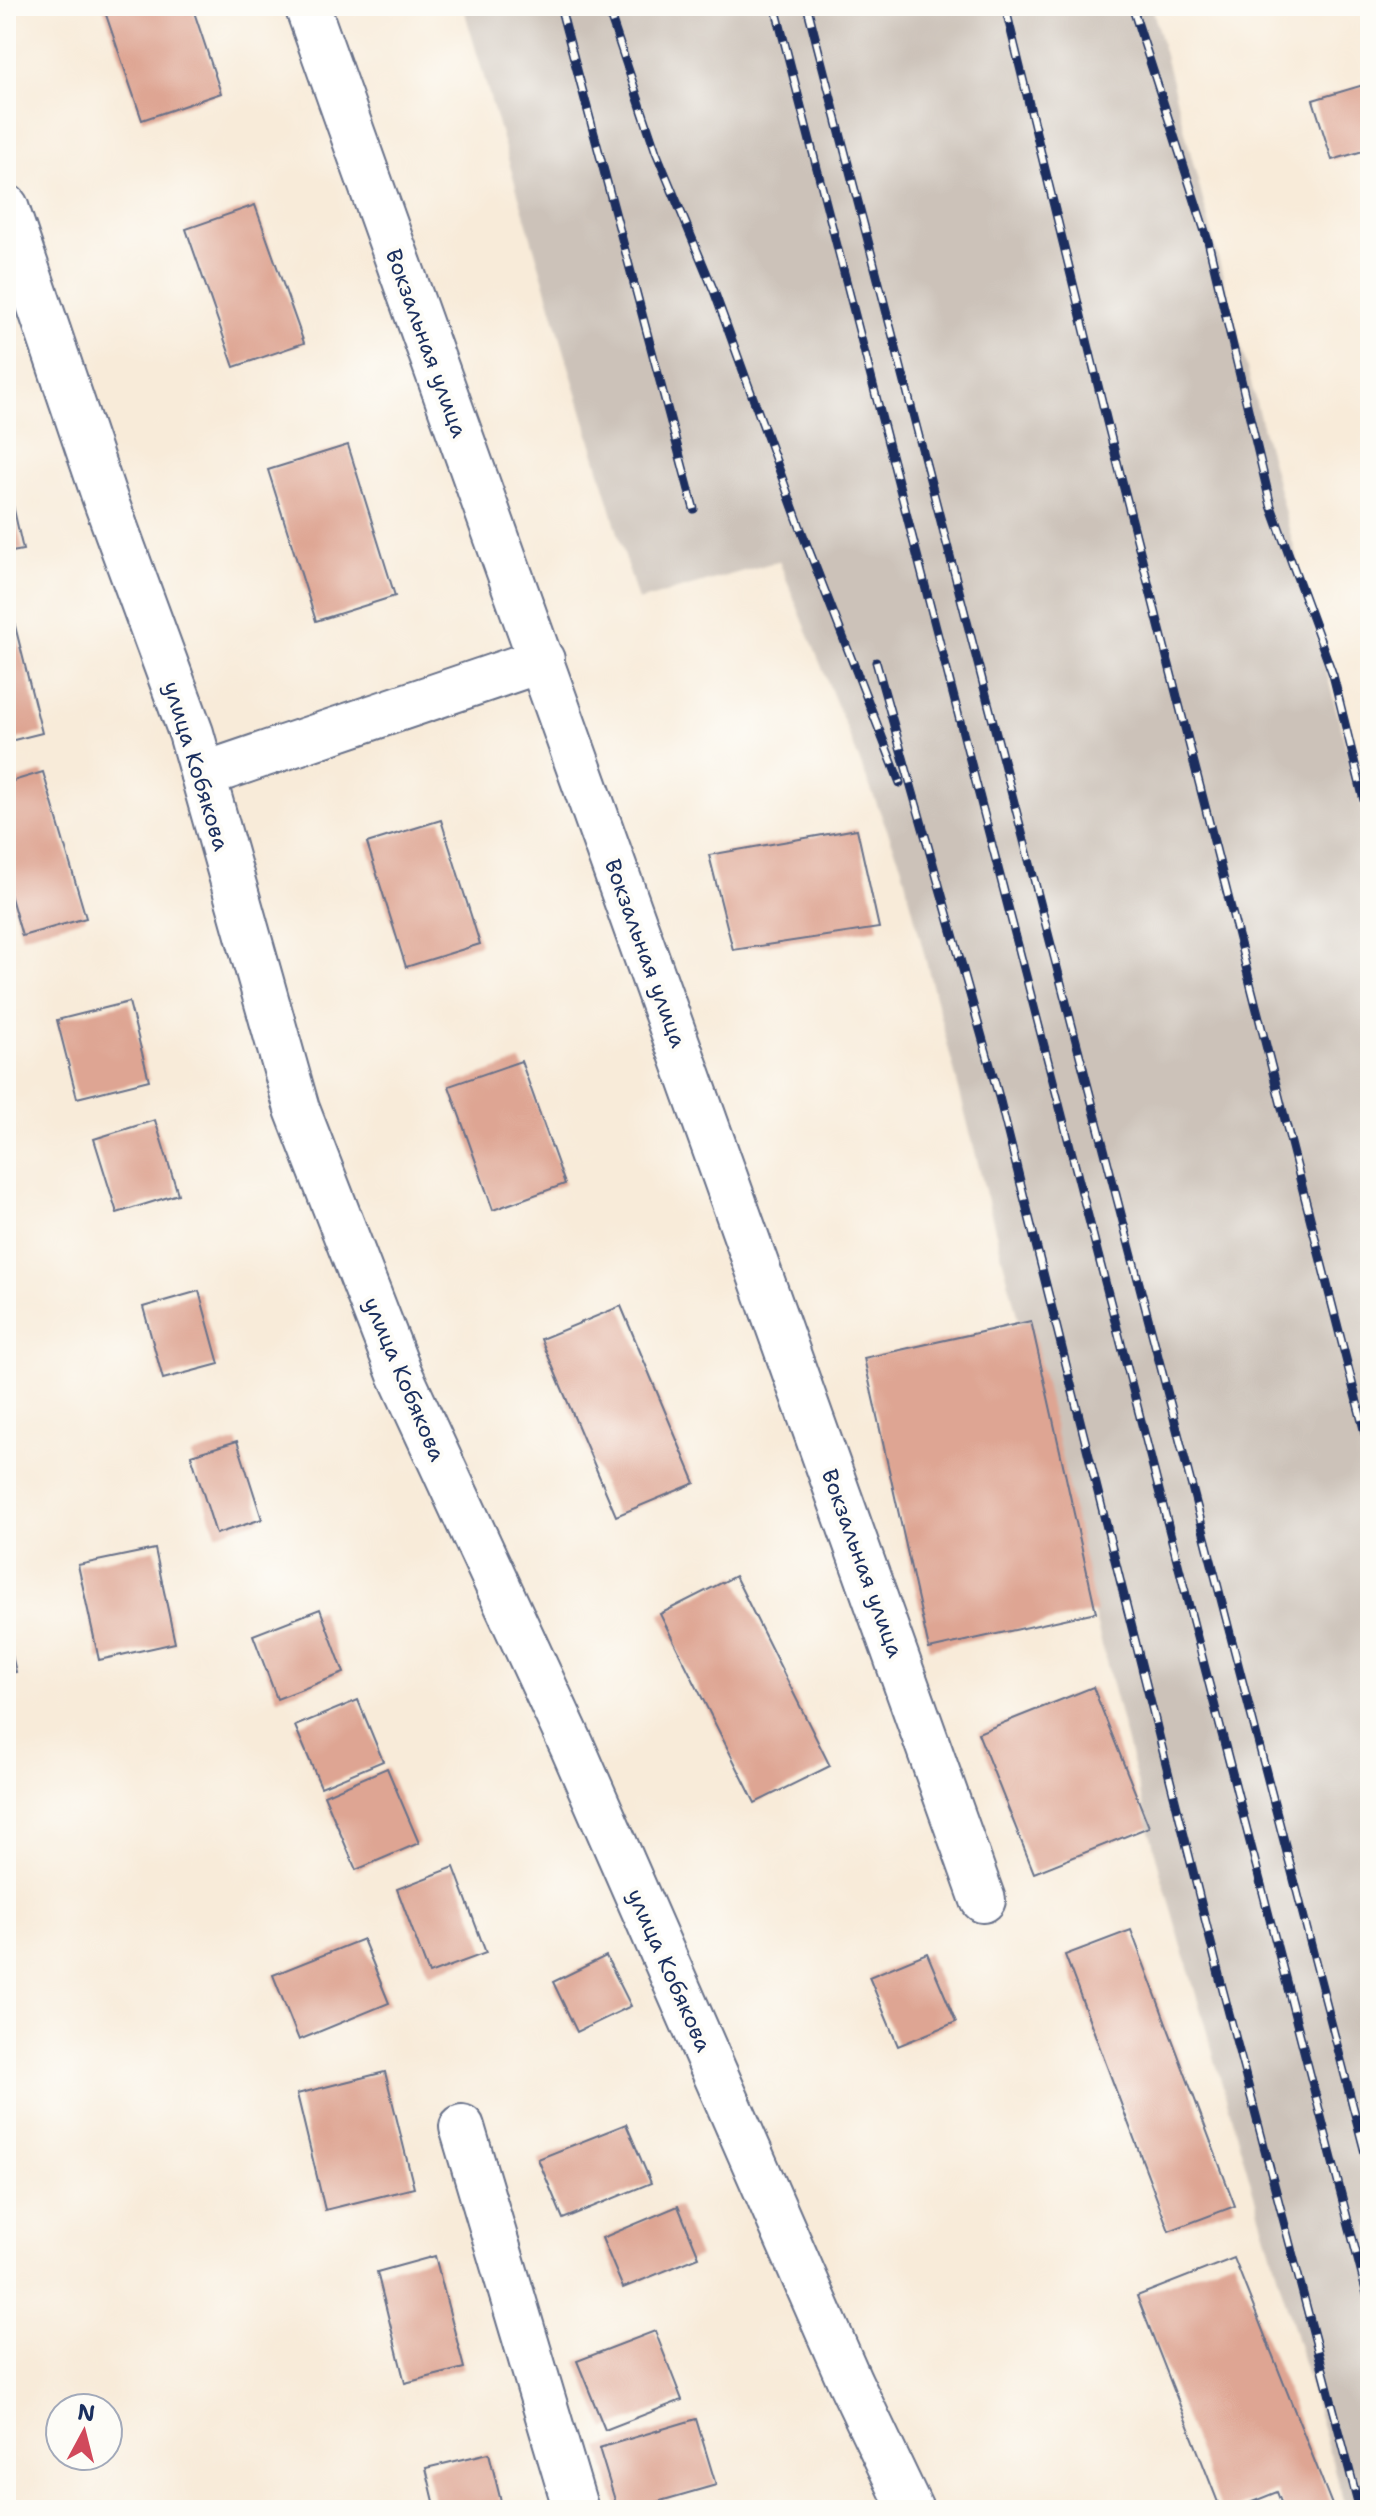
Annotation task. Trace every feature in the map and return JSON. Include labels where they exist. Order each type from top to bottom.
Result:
[{"type":"street","name":"Вокзальная улица","points":[[307,6],[983,1900]]},
{"type":"street","name":"улица Кобякова","points":[[6,207],[105,499],[191,733],[297,1109],[399,1372],[572,1746],[850,2382],[911,2510]]},
{"type":"street","points":[[203,775],[542,660]]},
{"type":"street","points":[[462,2127],[576,2510]]},
{"type":"shaded area","points":[[463,6],[1152,6],[1370,838],[1370,2510],[1346,2510],[1160,1871],[901,864],[779,561],[638,601]]},
{"type":"building","points":[[103,6],[192,6],[221,93],[142,120]]},
{"type":"building","points":[[1370,83],[1370,149],[1332,160],[1313,100]]},
{"type":"building","points":[[255,205],[304,343],[234,367],[186,229]]},
{"type":"building","points":[[348,445],[395,596],[316,621],[268,470]]},
{"type":"building","points":[[6,474],[23,550],[6,553]]},
{"type":"building","points":[[14,622],[42,733],[6,742],[6,624]]},
{"type":"building","points":[[43,772],[86,918],[22,936],[6,880],[6,783]]},
{"type":"building","points":[[441,820],[480,944],[406,967],[367,843]]},
{"type":"building","points":[[857,829],[879,928],[733,950],[709,855]]},
{"type":"building","points":[[129,1002],[149,1080],[77,1098],[57,1020]]},
{"type":"building","points":[[521,1061],[565,1184],[493,1210],[449,1086]]},
{"type":"building","points":[[155,1120],[178,1194],[117,1213],[94,1139]]},
{"type":"building","points":[[199,1291],[219,1364],[163,1379],[143,1307]]},
{"type":"building","points":[[621,1306],[695,1483],[616,1516],[541,1339]]},
{"type":"building","points":[[1031,1321],[1096,1612],[929,1649],[864,1358]]},
{"type":"building","points":[[237,1441],[262,1519],[216,1534],[191,1455]]},
{"type":"building","points":[[155,1549],[175,1643],[99,1660],[78,1565]]},
{"type":"building","points":[[735,1576],[830,1766],[755,1803],[660,1614]]},
{"type":"building","points":[[320,1609],[344,1673],[277,1699],[253,1635]]},
{"type":"building","points":[[6,1630],[16,1672],[6,1674]]},
{"type":"building","points":[[1093,1687],[1149,1827],[1034,1873],[978,1733]]},
{"type":"building","points":[[358,1700],[383,1761],[321,1787],[295,1726]]},
{"type":"building","points":[[387,1768],[419,1843],[356,1870],[324,1795]]},
{"type":"building","points":[[454,1867],[486,1953],[429,1974],[397,1889]]},
{"type":"building","points":[[1131,1930],[1235,2206],[1169,2231],[1065,1955]]},
{"type":"building","points":[[363,1939],[389,2003],[299,2040],[273,1975]]},
{"type":"building","points":[[927,1953],[956,2022],[898,2046],[869,1977]]},
{"type":"building","points":[[606,1956],[631,2006],[577,2032],[553,1982]]},
{"type":"building","points":[[385,2072],[414,2188],[325,2210],[297,2094]]},
{"type":"building","points":[[626,2124],[651,2183],[563,2219],[538,2159]]},
{"type":"building","points":[[678,2206],[699,2257],[623,2288],[602,2238]]},
{"type":"building","points":[[435,2256],[464,2368],[405,2383],[377,2272]]},
{"type":"building","points":[[1234,2258],[1334,2510],[1284,2510],[1277,2492],[1232,2510],[1221,2510],[1137,2296]]},
{"type":"building","points":[[655,2331],[682,2400],[605,2430],[577,2361]]},
{"type":"building","points":[[696,2419],[716,2485],[629,2510],[618,2510],[599,2448]]},
{"type":"building","points":[[489,2453],[503,2510],[436,2510],[426,2468]]},
{"type":"railway","points":[[560,6],[694,509]]},
{"type":"railway","points":[[607,6],[656,152],[714,291],[803,535],[900,783]]},
{"type":"railway","points":[[775,6],[1370,2306]]},
{"type":"railway","points":[[807,6],[1370,2172]]},
{"type":"railway","points":[[1005,6],[1107,422],[1370,1453]]},
{"type":"railway","points":[[1132,6],[1208,241],[1271,506],[1333,675],[1370,825]]},
{"type":"railway","points":[[876,662],[999,1097],[1221,1983],[1360,2510]]}]
